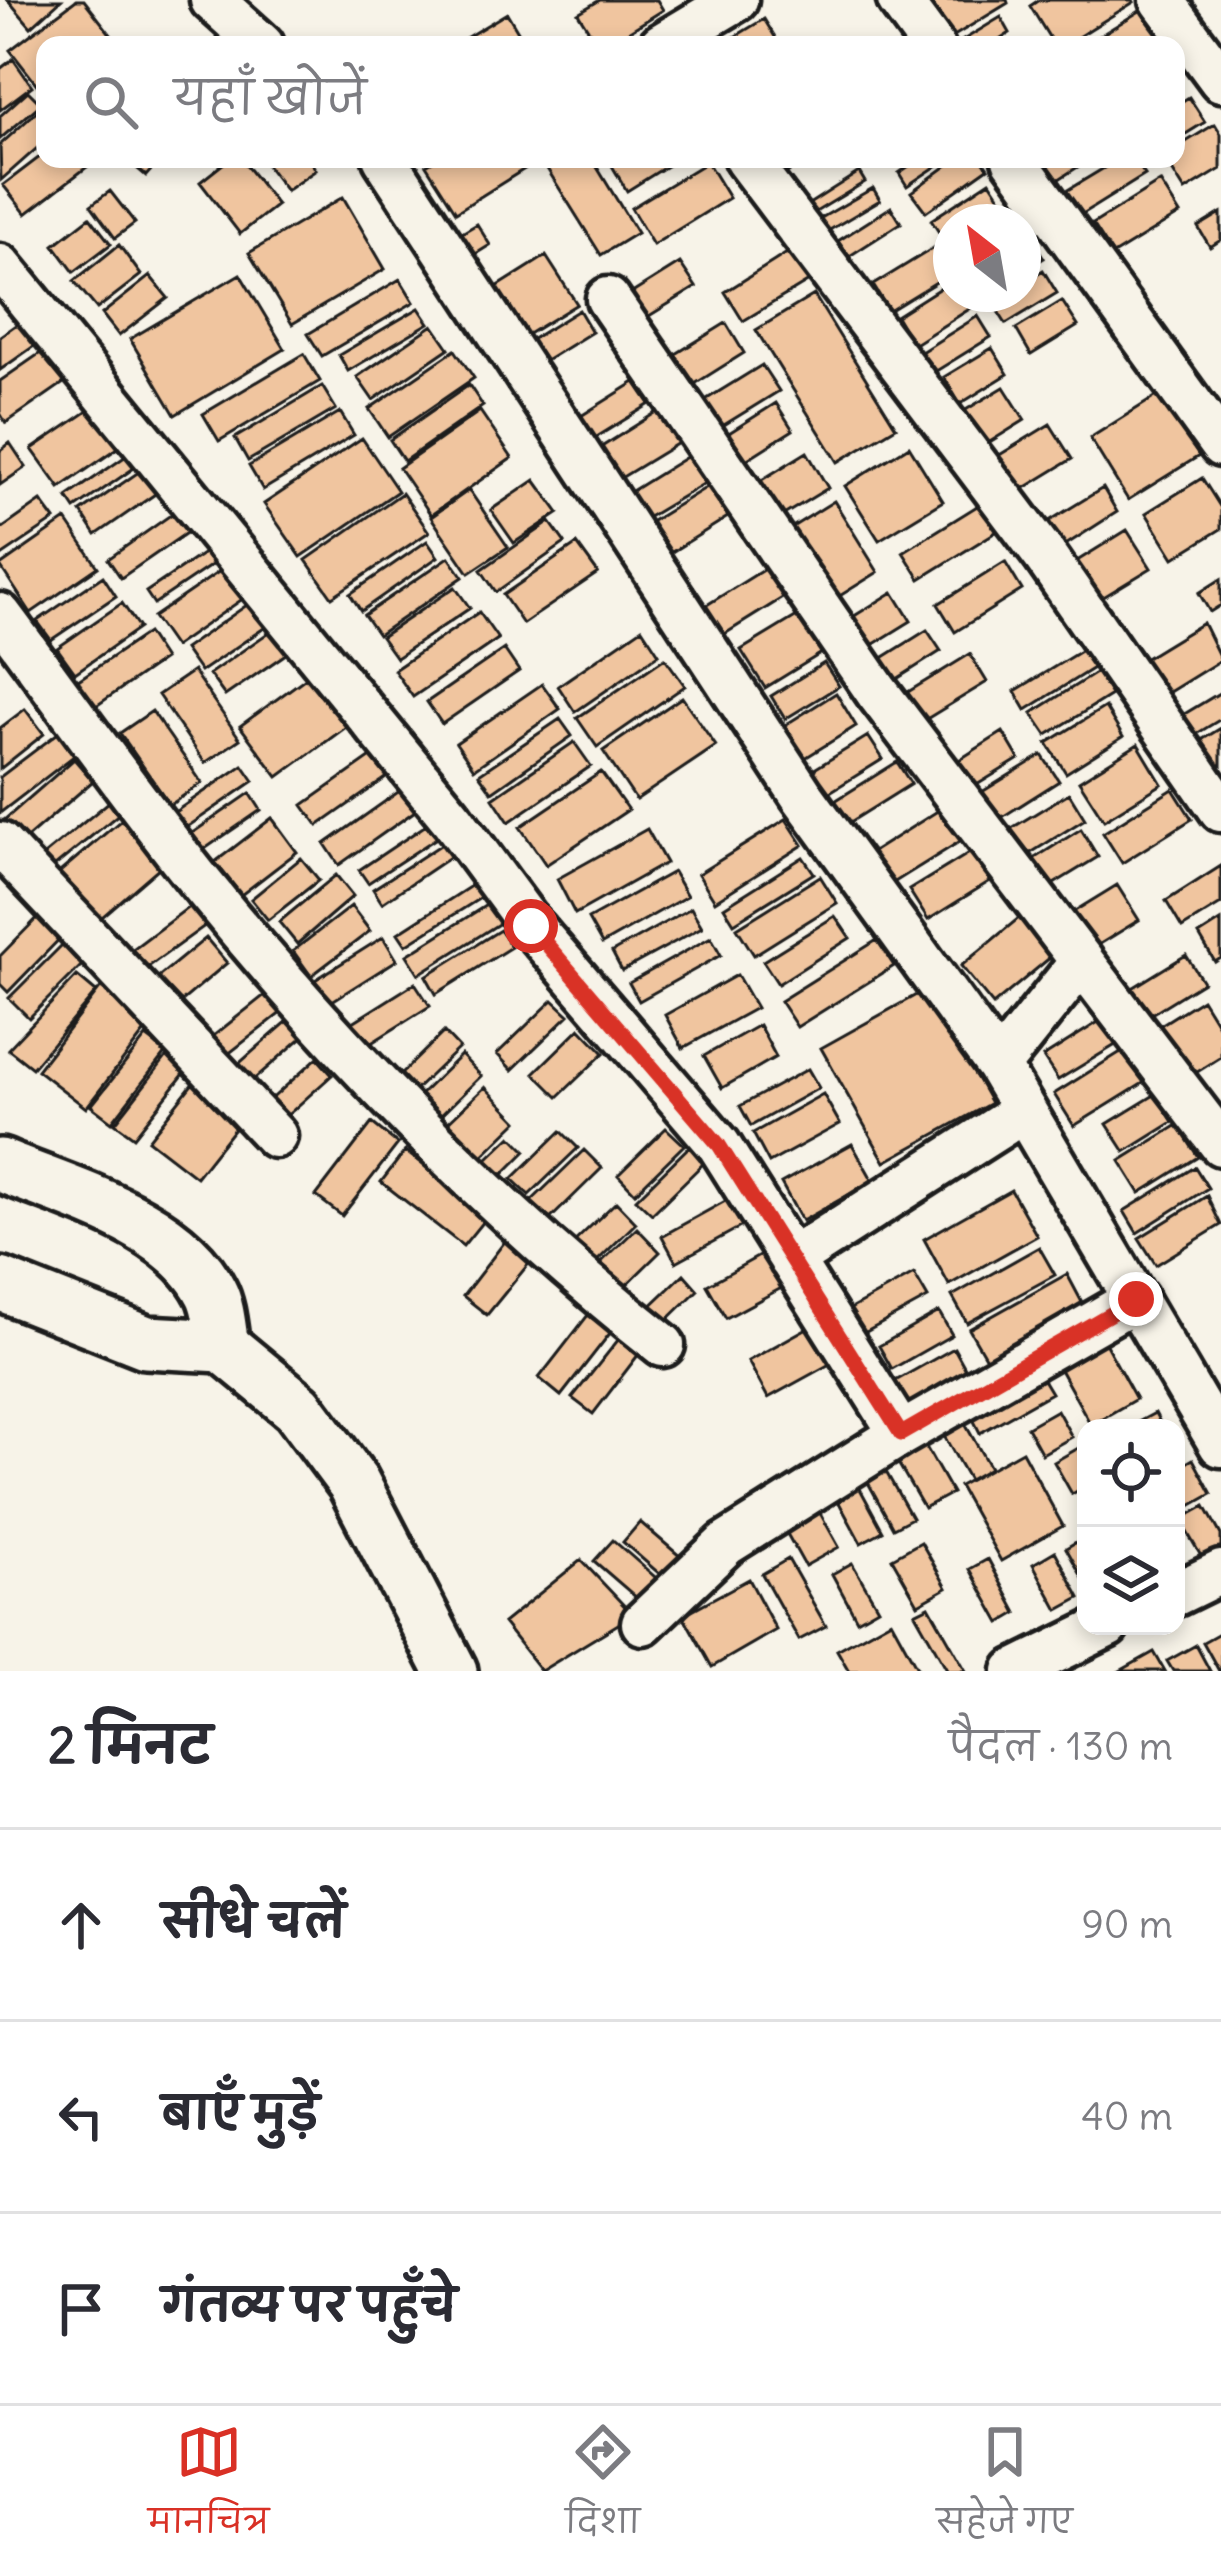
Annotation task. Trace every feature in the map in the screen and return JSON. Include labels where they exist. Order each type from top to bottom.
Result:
[{"type":"street","points":[[214,0],[252,36]]},
{"type":"street","points":[[676,36],[736,0]]},
{"type":"street","points":[[899,0],[925,36]]},
{"type":"street","points":[[1162,0],[1221,80]]},
{"type":"street","points":[[392,168],[801,794],[998,1066],[1221,1445]]},
{"type":"street","points":[[753,168],[1045,556],[1221,810]]},
{"type":"street","points":[[1021,168],[1221,445]]},
{"type":"street","points":[[0,266],[438,802],[531,926],[719,1145],[901,1434]]},
{"type":"street","points":[[608,298],[877,692],[1221,1144]]},
{"type":"street","points":[[0,615],[196,877],[361,1069],[496,1204],[581,1281],[663,1345]]},
{"type":"street","points":[[1,846],[275,1136]]},
{"type":"street","points":[[998,1066],[1082,961]]},
{"type":"street","points":[[791,1260],[1024,1111]]},
{"type":"street","points":[[0,1165],[154,1230],[190,1260],[213,1295],[224,1346]]},
{"type":"street","points":[[0,1284],[146,1342],[224,1346],[298,1408],[353,1482],[451,1671]]},
{"type":"street","points":[[643,1623],[726,1544],[901,1434],[1136,1299]]},
{"type":"street","points":[[1185,1590],[1221,1572]]},
{"type":"street","points":[[1015,1671],[1089,1635]]},
{"type":"building","points":[[8,0],[61,0],[31,27]]},
{"type":"building","points":[[76,0],[84,0],[112,36],[36,36],[36,83],[10,50]]},
{"type":"building","points":[[600,0],[657,0],[663,10],[621,36],[592,36],[578,13]]},
{"type":"building","points":[[925,0],[1007,0],[954,36],[947,36]]},
{"type":"building","points":[[1039,0],[1134,2],[1079,36],[1048,36],[1030,6]]},
{"type":"building","points":[[1143,9],[1160,36],[1100,36]]},
{"type":"building","points":[[507,13],[521,36],[469,36]]},
{"type":"building","points":[[1001,17],[1010,33],[1006,36],[970,36]]},
{"type":"building","points":[[764,19],[774,36],[736,36]]},
{"type":"building","points":[[13,59],[32,86],[0,110],[0,69]]},
{"type":"building","points":[[28,91],[36,99],[36,108],[0,139],[0,116]]},
{"type":"building","points":[[1189,97],[1205,122],[1185,134],[1185,99]]},
{"type":"building","points":[[36,112],[36,149],[1,180],[0,145]]},
{"type":"building","points":[[1215,124],[1221,134],[1221,169],[1185,191],[1171,168],[1185,168],[1185,142]]},
{"type":"building","points":[[36,160],[36,168],[86,168],[26,214],[3,185]]},
{"type":"building","points":[[218,168],[248,168],[277,205],[240,234],[200,182]]},
{"type":"building","points":[[269,168],[315,168],[316,170],[286,191]]},
{"type":"building","points":[[428,168],[526,168],[456,212]]},
{"type":"building","points":[[547,168],[597,168],[637,233],[601,255]]},
{"type":"building","points":[[613,168],[664,168],[627,191]]},
{"type":"building","points":[[697,168],[711,168],[729,198],[653,245],[631,208]]},
{"type":"building","points":[[774,168],[795,168],[780,177]]},
{"type":"building","points":[[906,168],[934,168],[907,186],[899,173]]},
{"type":"building","points":[[944,168],[988,168],[933,204],[926,212],[911,192]]},
{"type":"building","points":[[1044,168],[1076,168],[1053,183]]},
{"type":"building","points":[[1104,168],[1140,168],[1145,175],[1081,215],[1066,191]]},
{"type":"building","points":[[859,172],[865,182],[814,213],[809,204]]},
{"type":"building","points":[[990,181],[1005,204],[955,204]]},
{"type":"building","points":[[1160,182],[1180,214],[1113,255],[1093,224]]},
{"type":"building","points":[[873,188],[880,200],[823,234],[816,221]]},
{"type":"building","points":[[110,191],[135,223],[115,238],[91,205]]},
{"type":"building","points":[[343,197],[385,269],[292,324],[249,253]]},
{"type":"building","points":[[891,207],[901,223],[848,257],[838,241]]},
{"type":"building","points":[[1221,213],[1221,240],[1210,247],[1198,227]]},
{"type":"building","points":[[90,217],[111,244],[74,272],[54,245]]},
{"type":"building","points":[[477,224],[490,245],[458,265],[445,243]]},
{"type":"building","points":[[119,245],[141,275],[97,309],[74,281]]},
{"type":"building","points":[[795,248],[814,278],[743,321],[725,292]]},
{"type":"building","points":[[933,248],[933,284],[889,311],[873,285]]},
{"type":"building","points":[[546,256],[577,304],[522,338],[492,290]]},
{"type":"building","points":[[680,263],[696,287],[636,324],[621,300]]},
{"type":"building","points":[[1041,271],[1057,293],[1041,303]]},
{"type":"building","points":[[240,274],[285,349],[175,415],[130,339]]},
{"type":"building","points":[[150,276],[168,298],[119,336],[102,314]]},
{"type":"building","points":[[400,279],[414,302],[322,356],[308,334]]},
{"type":"building","points":[[933,292],[933,312],[965,312],[913,345],[896,316]]},
{"type":"building","points":[[814,295],[896,427],[838,462],[756,330]]},
{"type":"building","points":[[1062,301],[1078,326],[1031,355],[1016,329]]},
{"type":"building","points":[[419,308],[429,323],[348,371],[339,355]]},
{"type":"building","points":[[579,310],[592,332],[534,368],[521,346]]},
{"type":"building","points":[[998,312],[1026,312],[1006,324]]},
{"type":"building","points":[[31,314],[47,337],[0,370],[0,336]]},
{"type":"building","points":[[978,316],[991,337],[933,373],[921,352]]},
{"type":"building","points":[[726,323],[744,353],[690,387],[671,357]]},
{"type":"building","points":[[433,325],[449,348],[373,400],[357,377]]},
{"type":"building","points":[[52,345],[74,376],[6,423],[0,413],[0,381]]},
{"type":"building","points":[[992,348],[1008,374],[960,404],[944,377]]},
{"type":"building","points":[[455,350],[474,378],[388,437],[369,409]]},
{"type":"building","points":[[304,354],[320,381],[219,441],[203,414]]},
{"type":"building","points":[[762,365],[779,391],[711,433],[694,407]]},
{"type":"building","points":[[635,382],[650,404],[587,443],[573,421]]},
{"type":"building","points":[[469,385],[483,406],[404,461],[390,440]]},
{"type":"building","points":[[322,386],[336,409],[248,461],[235,438]]},
{"type":"building","points":[[1004,387],[1025,420],[980,448],[959,414]]},
{"type":"building","points":[[1160,394],[1199,456],[1128,500],[1090,438]]},
{"type":"building","points":[[104,400],[131,439],[60,488],[32,449]]},
{"type":"building","points":[[776,403],[793,430],[738,465],[721,438]]},
{"type":"building","points":[[660,410],[680,442],[611,484],[592,453]]},
{"type":"building","points":[[480,411],[512,458],[431,515],[399,468]]},
{"type":"building","points":[[340,412],[354,435],[263,490],[249,466]]},
{"type":"building","points":[[1050,424],[1072,459],[1010,497],[988,462]]},
{"type":"building","points":[[362,438],[398,491],[301,557],[264,504]]},
{"type":"building","points":[[10,443],[26,467],[0,485],[0,451]]},
{"type":"building","points":[[909,446],[943,501],[879,540],[845,486]]},
{"type":"building","points":[[139,447],[147,459],[75,509],[67,497]]},
{"type":"building","points":[[807,452],[828,488],[782,516],[760,481]]},
{"type":"building","points":[[693,453],[710,480],[635,525],[619,499]]},
{"type":"building","points":[[143,469],[158,492],[96,535],[81,512]]},
{"type":"building","points":[[1202,478],[1221,508],[1221,529],[1174,558],[1146,513]]},
{"type":"building","points":[[535,480],[559,513],[514,543],[491,510]]},
{"type":"building","points":[[712,484],[731,515],[659,560],[639,529]]},
{"type":"building","points":[[1103,488],[1117,512],[1061,548],[1046,523]]},
{"type":"building","points":[[469,490],[508,547],[469,573],[431,517]]},
{"type":"building","points":[[402,493],[429,532],[332,597],[306,560]]},
{"type":"building","points":[[41,501],[55,520],[0,557],[0,530]]},
{"type":"building","points":[[834,501],[878,572],[830,602],[786,531]]},
{"type":"building","points":[[982,503],[999,530],[920,579],[903,552]]},
{"type":"building","points":[[179,509],[192,529],[121,578],[108,559]]},
{"type":"building","points":[[66,520],[98,567],[31,613],[0,566]]},
{"type":"building","points":[[550,522],[565,543],[496,592],[481,570]]},
{"type":"building","points":[[1127,530],[1151,568],[1092,604],[1069,566]]},
{"type":"building","points":[[223,540],[231,552],[154,604],[146,592]]},
{"type":"building","points":[[427,541],[438,557],[361,611],[350,594]]},
{"type":"building","points":[[577,544],[598,573],[523,624],[503,595]]},
{"type":"building","points":[[449,557],[463,577],[378,635],[364,615]]},
{"type":"building","points":[[236,560],[257,589],[174,647],[153,617]]},
{"type":"building","points":[[1005,562],[1022,590],[955,632],[938,604]]},
{"type":"building","points":[[766,568],[784,597],[720,637],[702,608]]},
{"type":"building","points":[[103,576],[116,596],[51,640],[37,621]]},
{"type":"building","points":[[1221,579],[1221,605],[1210,612],[1199,593]]},
{"type":"building","points":[[455,587],[470,608],[396,658],[381,637]]},
{"type":"building","points":[[893,592],[911,621],[861,652],[843,623]]},
{"type":"building","points":[[254,600],[270,624],[200,672],[184,649]]},
{"type":"building","points":[[122,603],[139,628],[75,673],[57,648]]},
{"type":"building","points":[[479,612],[498,639],[413,697],[394,670]]},
{"type":"building","points":[[802,613],[825,651],[765,688],[741,650]]},
{"type":"building","points":[[1203,623],[1221,660],[1166,694],[1144,659]]},
{"type":"building","points":[[278,626],[293,649],[225,696],[209,674]]},
{"type":"building","points":[[642,628],[659,654],[575,712],[558,686]]},
{"type":"building","points":[[927,630],[941,651],[889,684],[876,662]]},
{"type":"building","points":[[147,633],[164,659],[89,711],[71,685]]},
{"type":"building","points":[[1087,647],[1098,665],[1026,710],[1015,691]]},
{"type":"building","points":[[504,649],[519,671],[442,724],[427,702]]},
{"type":"building","points":[[970,654],[987,682],[920,723],[903,695]]},
{"type":"building","points":[[665,658],[685,686],[597,747],[577,718]]},
{"type":"building","points":[[824,663],[839,686],[785,719],[771,696]]},
{"type":"building","points":[[193,671],[240,739],[205,763],[158,695]]},
{"type":"building","points":[[315,671],[353,722],[278,777],[240,726]]},
{"type":"building","points":[[1097,672],[1111,695],[1047,735],[1032,713]]},
{"type":"building","points":[[542,684],[560,709],[474,769],[456,743]]},
{"type":"building","points":[[1221,692],[1221,719],[1193,736],[1181,716]]},
{"type":"building","points":[[836,693],[856,726],[794,765],[774,732]]},
{"type":"building","points":[[682,697],[716,746],[636,800],[603,751]]},
{"type":"building","points":[[1105,707],[1123,737],[1066,773],[1047,743]]},
{"type":"building","points":[[25,709],[44,734],[0,769],[0,728]]},
{"type":"building","points":[[152,711],[202,783],[170,805],[120,733]]},
{"type":"building","points":[[560,719],[572,736],[492,792],[479,774]]},
{"type":"building","points":[[1221,728],[1221,786],[1195,744]]},
{"type":"building","points":[[62,730],[79,752],[0,813],[0,777]]},
{"type":"building","points":[[1003,732],[1019,759],[967,791],[951,765]]},
{"type":"building","points":[[868,736],[883,759],[822,797],[808,773]]},
{"type":"building","points":[[574,742],[591,766],[509,822],[493,798]]},
{"type":"building","points":[[1138,744],[1162,784],[1104,820],[1079,781]]},
{"type":"building","points":[[384,748],[399,769],[318,826],[303,805]]},
{"type":"building","points":[[1042,755],[1059,781],[993,823],[977,795]]},
{"type":"building","points":[[74,759],[93,781],[21,843],[3,821]]},
{"type":"building","points":[[897,762],[911,784],[844,826],[830,804]]},
{"type":"building","points":[[243,765],[254,781],[180,832],[169,816]]},
{"type":"building","points":[[601,772],[628,810],[546,865],[520,827]]},
{"type":"building","points":[[1173,789],[1192,819],[1122,863],[1103,833]]},
{"type":"building","points":[[401,790],[415,811],[339,865],[325,844]]},
{"type":"building","points":[[250,793],[261,810],[199,853],[188,836]]},
{"type":"building","points":[[1069,793],[1085,819],[1018,861],[1002,834]]},
{"type":"building","points":[[110,801],[120,813],[49,871],[39,859]]},
{"type":"building","points":[[947,805],[967,837],[890,885],[871,853]]},
{"type":"building","points":[[127,815],[167,861],[94,924],[54,877]]},
{"type":"building","points":[[272,818],[297,852],[241,895],[215,862]]},
{"type":"building","points":[[786,819],[803,845],[715,901],[698,874]]},
{"type":"building","points":[[432,821],[441,835],[368,883],[359,870]]},
{"type":"building","points":[[647,829],[666,863],[575,914],[557,879]]},
{"type":"building","points":[[1081,829],[1098,857],[1044,890],[1027,863]]},
{"type":"building","points":[[451,838],[459,851],[382,903],[373,889]]},
{"type":"building","points":[[976,849],[995,878],[928,920],[909,890]]},
{"type":"building","points":[[803,857],[814,873],[734,923],[724,907]]},
{"type":"building","points":[[301,858],[319,880],[268,920],[251,899]]},
{"type":"building","points":[[1221,866],[1221,904],[1182,928],[1166,901]]},
{"type":"building","points":[[673,872],[687,896],[602,944],[588,919]]},
{"type":"building","points":[[336,875],[353,896],[297,944],[279,922]]},
{"type":"building","points":[[820,876],[837,903],[754,955],[737,928]]},
{"type":"building","points":[[477,882],[485,895],[406,945],[398,933]]},
{"type":"building","points":[[1117,885],[1139,920],[1087,952],[1065,917]]},
{"type":"building","points":[[198,900],[213,920],[144,970],[130,951]]},
{"type":"building","points":[[488,904],[500,923],[419,974],[407,955]]},
{"type":"building","points":[[351,906],[370,931],[311,976],[293,951]]},
{"type":"building","points":[[48,907],[70,928],[8,992],[0,984],[0,956]]},
{"type":"building","points":[[691,908],[702,927],[622,971],[612,952]]},
{"type":"building","points":[[1026,912],[1058,951],[993,1005],[961,966]]},
{"type":"building","points":[[835,916],[850,938],[778,984],[763,961]]},
{"type":"building","points":[[1221,921],[1221,958],[1215,962],[1199,935]]},
{"type":"building","points":[[500,930],[511,947],[436,994],[426,976]]},
{"type":"building","points":[[383,937],[397,960],[329,1003],[315,980]]},
{"type":"building","points":[[711,937],[721,955],[639,1001],[629,983]]},
{"type":"building","points":[[69,938],[90,957],[29,1018],[9,998]]},
{"type":"building","points":[[206,938],[227,963],[168,1013],[146,987]]},
{"type":"building","points":[[877,940],[894,966],[797,1027],[780,1001]]},
{"type":"building","points":[[1186,955],[1203,982],[1143,1019],[1126,992]]},
{"type":"building","points":[[737,975],[756,1008],[683,1048],[665,1015]]},
{"type":"building","points":[[77,976],[96,992],[32,1068],[8,1049]]},
{"type":"building","points":[[105,982],[154,1020],[86,1108],[37,1070]]},
{"type":"building","points":[[415,983],[430,1006],[357,1052],[342,1029]]},
{"type":"building","points":[[276,986],[291,1005],[222,1059],[207,1041]]},
{"type":"building","points":[[927,989],[991,1103],[885,1162],[821,1048]]},
{"type":"building","points":[[1202,999],[1221,1030],[1221,1057],[1183,1081],[1151,1031]]},
{"type":"building","points":[[553,1000],[569,1015],[512,1070],[497,1054]]},
{"type":"building","points":[[298,1012],[313,1028],[250,1083],[235,1067]]},
{"type":"building","points":[[1111,1014],[1127,1038],[1058,1080],[1043,1057]]},
{"type":"building","points":[[759,1025],[776,1057],[722,1088],[704,1056]]},
{"type":"building","points":[[580,1028],[604,1053],[558,1097],[534,1073]]},
{"type":"building","points":[[444,1032],[459,1048],[409,1096],[394,1081]]},
{"type":"building","points":[[146,1037],[166,1052],[112,1122],[91,1106]]},
{"type":"building","points":[[1124,1050],[1145,1082],[1074,1126],[1054,1094]]},
{"type":"building","points":[[171,1051],[191,1065],[134,1137],[115,1123]]},
{"type":"building","points":[[461,1055],[481,1076],[435,1121],[415,1100]]},
{"type":"building","points":[[317,1058],[332,1075],[281,1121],[266,1104]]},
{"type":"building","points":[[808,1069],[819,1088],[751,1126],[740,1106]]},
{"type":"building","points":[[193,1083],[241,1120],[196,1177],[148,1140]]},
{"type":"building","points":[[485,1087],[518,1121],[476,1162],[442,1128]]},
{"type":"building","points":[[823,1094],[840,1124],[769,1163],[753,1133]]},
{"type":"building","points":[[1156,1094],[1173,1122],[1125,1152],[1107,1124]]},
{"type":"building","points":[[372,1123],[398,1144],[342,1216],[316,1196]]},
{"type":"building","points":[[1178,1125],[1198,1157],[1140,1193],[1120,1161]]},
{"type":"building","points":[[666,1128],[684,1145],[635,1193],[618,1175]]},
{"type":"building","points":[[561,1131],[578,1148],[529,1195],[512,1179]]},
{"type":"building","points":[[511,1136],[526,1151],[501,1176],[486,1160]]},
{"type":"building","points":[[696,1140],[711,1156],[652,1214],[636,1199]]},
{"type":"building","points":[[852,1144],[873,1181],[802,1221],[781,1183]]},
{"type":"building","points":[[584,1150],[602,1168],[541,1228],[522,1210]]},
{"type":"building","points":[[405,1151],[488,1215],[463,1246],[381,1182]]},
{"type":"building","points":[[1195,1167],[1208,1188],[1137,1233],[1124,1211]]},
{"type":"building","points":[[1011,1190],[1037,1236],[949,1285],[924,1239]]},
{"type":"building","points":[[740,1193],[755,1219],[676,1262],[662,1236]]},
{"type":"building","points":[[1207,1196],[1221,1225],[1156,1265],[1139,1238]]},
{"type":"building","points":[[616,1202],[636,1223],[590,1268],[569,1247]]},
{"type":"building","points":[[637,1228],[660,1252],[613,1298],[590,1273]]},
{"type":"building","points":[[509,1236],[535,1256],[487,1315],[463,1296]]},
{"type":"building","points":[[1039,1247],[1055,1275],[967,1323],[952,1296]]},
{"type":"building","points":[[770,1250],[789,1284],[726,1318],[707,1285]]},
{"type":"building","points":[[684,1274],[698,1290],[657,1330],[641,1315]]},
{"type":"building","points":[[914,1274],[928,1298],[855,1338],[841,1314]]},
{"type":"building","points":[[1067,1274],[1084,1306],[987,1360],[969,1329]]},
{"type":"building","points":[[939,1312],[952,1335],[892,1369],[879,1346]]},
{"type":"building","points":[[588,1315],[611,1332],[561,1396],[539,1378]]},
{"type":"building","points":[[818,1322],[839,1359],[768,1398],[748,1361]]},
{"type":"building","points":[[1099,1332],[1136,1399],[1101,1419],[1088,1419],[1053,1357]]},
{"type":"building","points":[[622,1335],[642,1350],[593,1414],[572,1398]]},
{"type":"building","points":[[954,1348],[970,1377],[906,1412],[890,1384]]},
{"type":"building","points":[[1036,1368],[1051,1393],[980,1433],[967,1407]]},
{"type":"building","points":[[1057,1410],[1072,1437],[1042,1454],[1027,1427]]},
{"type":"building","points":[[964,1422],[990,1468],[969,1480],[943,1434]]},
{"type":"building","points":[[922,1440],[952,1493],[924,1508],[894,1456]]},
{"type":"building","points":[[1077,1449],[1077,1491],[1072,1494],[1054,1462]]},
{"type":"building","points":[[1022,1451],[1063,1526],[1001,1561],[959,1486]]},
{"type":"building","points":[[877,1456],[912,1518],[893,1528],[859,1466]]},
{"type":"building","points":[[1193,1459],[1212,1494],[1185,1509],[1185,1464]]},
{"type":"building","points":[[852,1474],[883,1531],[861,1543],[830,1486]]},
{"type":"building","points":[[815,1504],[839,1547],[805,1566],[781,1523]]},
{"type":"building","points":[[1205,1506],[1221,1535],[1221,1561],[1208,1568],[1185,1529],[1185,1517]]},
{"type":"building","points":[[640,1522],[689,1564],[671,1584],[623,1542]]},
{"type":"building","points":[[613,1540],[664,1585],[646,1606],[594,1561]]},
{"type":"building","points":[[1077,1541],[1077,1568],[1066,1548]]},
{"type":"building","points":[[921,1542],[947,1588],[918,1604],[892,1558]]},
{"type":"building","points":[[1055,1551],[1077,1600],[1058,1610],[1033,1564]]},
{"type":"building","points":[[788,1559],[826,1626],[799,1640],[762,1574]]},
{"type":"building","points":[[988,1559],[1017,1613],[1000,1623],[970,1569]]},
{"type":"building","points":[[581,1560],[633,1615],[541,1671],[503,1623]]},
{"type":"building","points":[[852,1563],[878,1608],[857,1620],[832,1574]]},
{"type":"building","points":[[749,1579],[776,1630],[712,1667],[683,1615]]},
{"type":"building","points":[[929,1606],[966,1671],[948,1671],[915,1613]]},
{"type":"building","points":[[891,1620],[919,1671],[849,1671],[837,1650]]},
{"type":"building","points":[[1221,1632],[1221,1671],[1219,1671],[1203,1642]]},
{"type":"building","points":[[1196,1645],[1210,1671],[1173,1671],[1167,1661]]},
{"type":"building","points":[[1154,1652],[1165,1671],[1120,1671]]},
{"type":"route","points":[[531,926],[719,1145],[901,1434],[1136,1299]]}]
